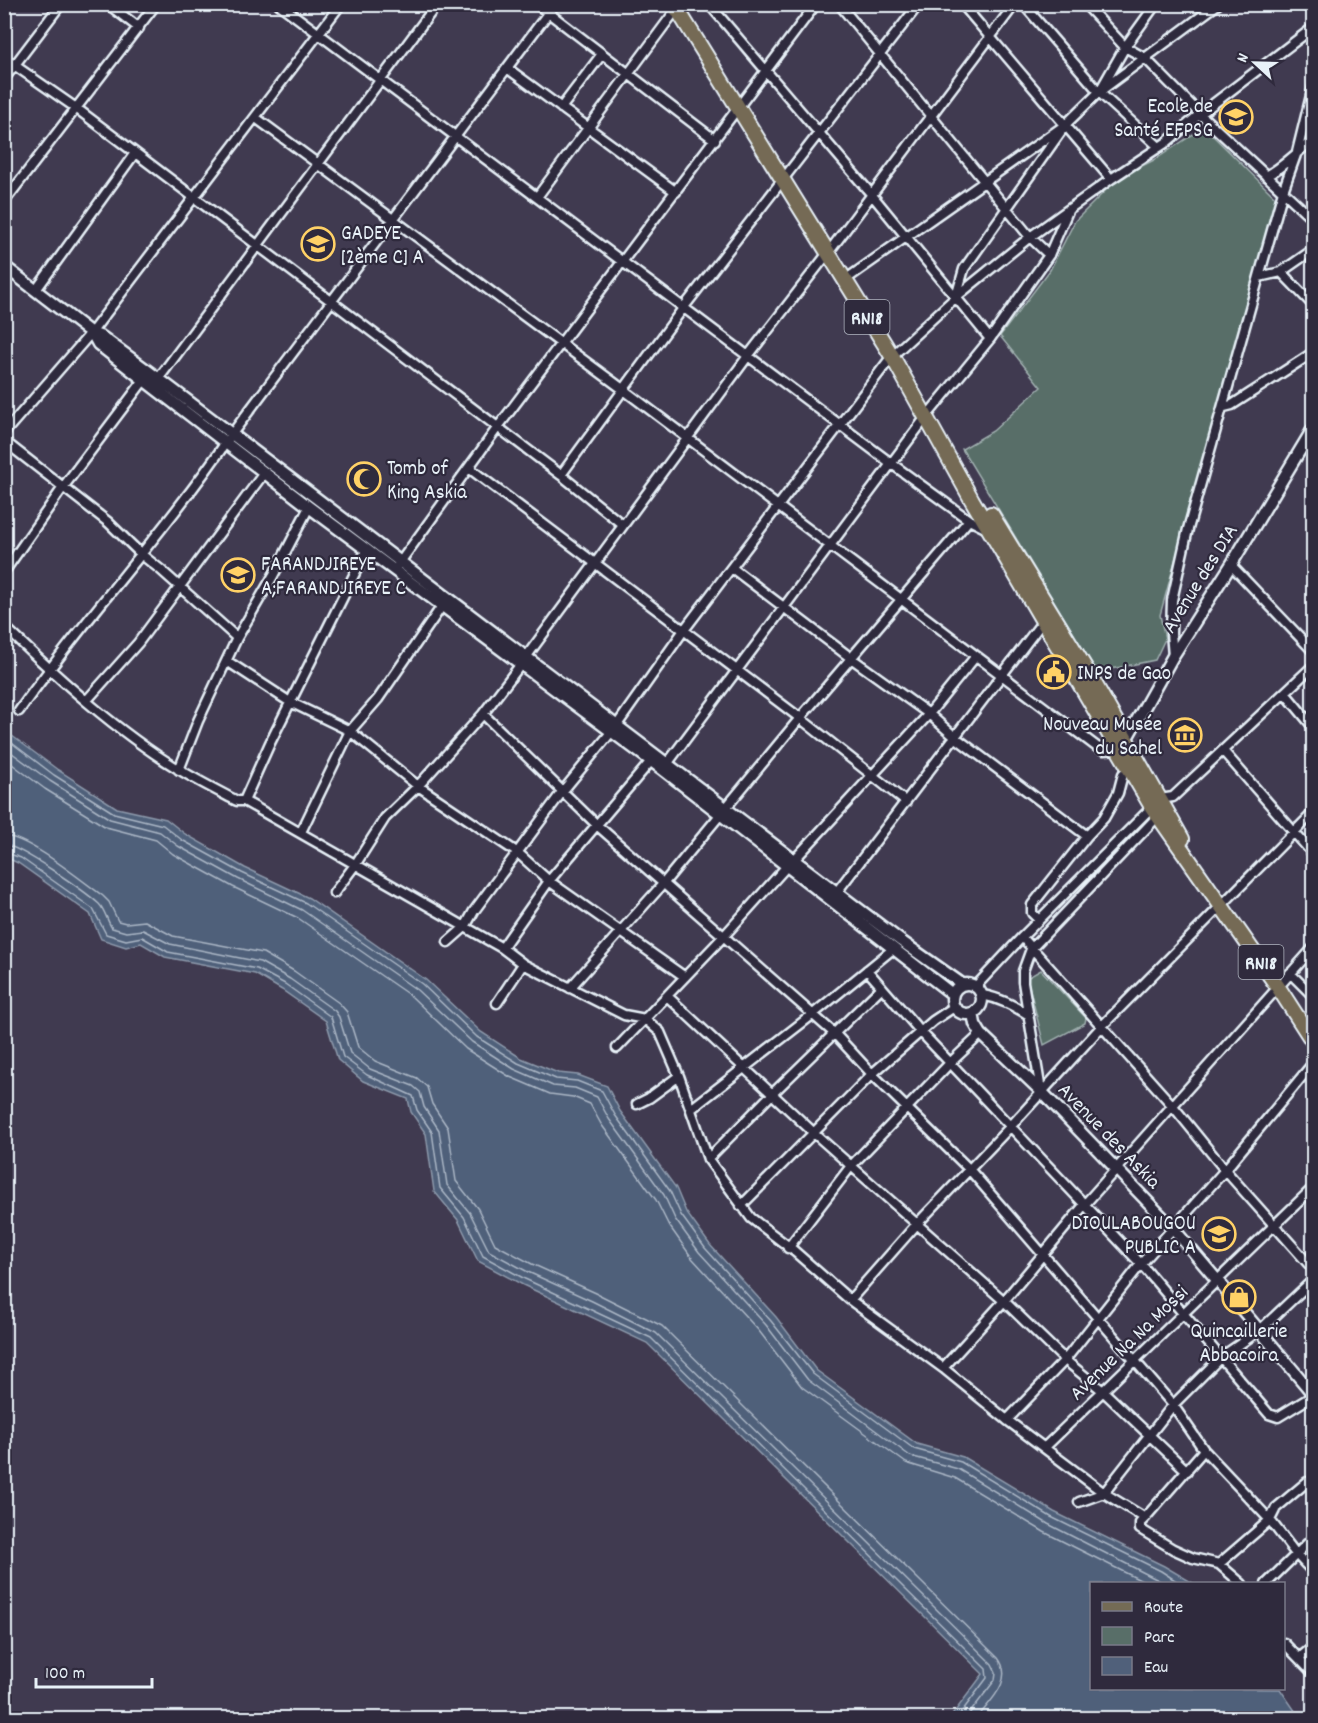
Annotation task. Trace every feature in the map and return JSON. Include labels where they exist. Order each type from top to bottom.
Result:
[{"type":"main road","name":"RN18","points":[[677,6],[738,109],[892,356],[1043,621],[1162,806],[1206,883],[1314,1043]]},
{"type":"main road","name":"RN18","points":[[926,417],[993,516],[1123,745],[1129,768],[1162,806]]},
{"type":"street","points":[[4,79],[61,4]]},
{"type":"street","points":[[108,4],[139,28]]},
{"type":"street","points":[[4,202],[156,4]]},
{"type":"street","points":[[279,4],[892,464],[969,520],[991,531]]},
{"type":"street","points":[[4,434],[92,333],[341,4]]},
{"type":"street","points":[[4,572],[64,486],[256,246],[437,4]]},
{"type":"street","points":[[537,4],[715,140]]},
{"type":"street","points":[[19,711],[50,667],[187,498],[228,439],[555,4]]},
{"type":"street","points":[[709,4],[872,195],[990,339]]},
{"type":"street","points":[[398,566],[498,428],[816,4]]},
{"type":"street","points":[[839,4],[1030,237],[1049,255]]},
{"type":"street","points":[[561,475],[684,308],[919,4]]},
{"type":"street","points":[[962,4],[1111,179]]},
{"type":"street","points":[[334,893],[385,818],[418,786],[483,714],[524,661],[748,357],[1015,4]]},
{"type":"street","points":[[1023,4],[1099,92],[1159,147]]},
{"type":"street","points":[[1085,4],[1125,47],[1145,58],[1200,114],[1314,220]]},
{"type":"street","points":[[1099,92],[1125,47],[1156,4]]},
{"type":"street","points":[[845,280],[1065,125],[1099,92],[1218,4]]},
{"type":"street","points":[[537,197],[677,6]]},
{"type":"street","points":[[448,942],[465,927],[474,910],[562,792],[614,728],[684,630],[892,356],[956,297],[1030,237],[1159,147],[1314,27]]},
{"type":"street","points":[[561,108],[602,54]]},
{"type":"street","points":[[4,58],[76,108],[561,475],[623,525]]},
{"type":"street","points":[[507,68],[676,192]]},
{"type":"street","points":[[1173,656],[1172,600],[1188,529],[1314,83]]},
{"type":"street","points":[[256,118],[624,390],[1097,747],[1104,750],[1123,745]]},
{"type":"street","points":[[956,297],[964,269],[1065,125]]},
{"type":"street","points":[[1266,176],[1280,169],[1296,152],[1314,140]]},
{"type":"street","points":[[36,290],[135,153]]},
{"type":"street","points":[[665,766],[926,417],[990,339],[1049,255],[1068,211]]},
{"type":"street","points":[[1259,277],[1281,272],[1314,249]]},
{"type":"street","points":[[4,266],[92,333],[98,344],[151,380],[665,766],[791,863],[893,949],[952,994]]},
{"type":"street","points":[[1281,272],[1314,306]]},
{"type":"street","points":[[1224,407],[1232,405],[1314,352]]},
{"type":"street","name":"Avenue des DIA","points":[[1123,745],[1173,656],[1314,427]]},
{"type":"street","points":[[228,439],[264,473],[309,507],[367,549],[398,566],[442,606],[524,661]]},
{"type":"street","points":[[4,441],[108,522],[142,555],[237,638]]},
{"type":"street","points":[[469,468],[800,717],[906,802]]},
{"type":"street","points":[[87,700],[138,643],[264,473]]},
{"type":"street","points":[[179,770],[198,721],[237,638],[309,507]]},
{"type":"street","points":[[570,988],[663,884],[800,717],[969,520]]},
{"type":"street","points":[[244,801],[290,702],[367,549]]},
{"type":"street","points":[[1231,565],[1314,652]]},
{"type":"street","points":[[732,568],[929,714],[955,737],[1087,836]]},
{"type":"street","points":[[301,832],[350,731],[378,699],[442,606]]},
{"type":"street","points":[[836,893],[1043,621]]},
{"type":"street","points":[[4,626],[87,700],[141,744],[179,770],[237,801],[244,801],[301,832],[502,948],[523,964],[624,1015],[645,1019],[660,1032],[679,1076],[708,1159],[751,1218],[850,1300],[943,1368],[1007,1420],[1104,1493],[1144,1518]]},
{"type":"street","points":[[617,1048],[929,714],[976,656]]},
{"type":"street","points":[[227,661],[290,702],[350,731],[418,786],[518,853],[549,881],[685,977]]},
{"type":"street","points":[[962,984],[952,994],[954,1007],[962,1014],[973,1013],[981,1006],[979,991],[1022,937],[1314,664]]},
{"type":"street","points":[[1285,693],[1314,728]]},
{"type":"street","points":[[483,714],[598,826],[835,1034],[872,1074],[969,1169],[1173,1405],[1204,1450],[1270,1520],[1314,1573]]},
{"type":"street","points":[[614,728],[651,761],[665,766]]},
{"type":"street","points":[[1223,751],[1314,855]]},
{"type":"street","points":[[502,948],[549,881],[651,761]]},
{"type":"street","points":[[1039,920],[1032,913],[1032,905],[1104,818],[1122,782],[1123,774],[1129,768]]},
{"type":"street","points":[[1041,1091],[1023,982],[1023,970],[1031,949],[1162,806]]},
{"type":"street","points":[[850,1300],[916,1225],[1102,1026],[1314,812]]},
{"type":"street","points":[[791,863],[962,984],[972,984],[979,991],[1010,1003],[1029,1015]]},
{"type":"street","points":[[1022,937],[1173,1106],[1225,1170],[1314,1270]]},
{"type":"street","points":[[943,1368],[1004,1301],[1085,1204],[1314,947]]},
{"type":"street","points":[[691,1109],[893,949]]},
{"type":"street","points":[[497,1003],[523,964]]},
{"type":"street","points":[[867,970],[920,1031],[1141,1264],[1269,1414],[1278,1418],[1314,1395]]},
{"type":"street","points":[[1290,973],[1314,997]]},
{"type":"street","points":[[708,1159],[882,987]]},
{"type":"street","points":[[667,996],[814,1133],[1004,1301],[1065,1360],[1103,1391],[1187,1471]]},
{"type":"street","points":[[741,1206],[872,1074],[920,1031],[954,1007]]},
{"type":"street","name":"Avenue des Askia","points":[[973,1013],[975,1024],[981,1034],[1041,1091],[1173,1228],[1314,1395]]},
{"type":"street","points":[[788,1248],[851,1166],[906,1107],[981,1034]]},
{"type":"street","points":[[1007,1420],[1065,1360],[1141,1264],[1225,1170],[1314,1062]]},
{"type":"street","points":[[637,1104],[650,1098],[679,1076]]},
{"type":"street","name":"Avenue Na Na Mossi","points":[[1044,1448],[1314,1187]]},
{"type":"street","points":[[1079,1502],[1104,1493],[1173,1405],[1221,1357],[1259,1331],[1314,1279]]},
{"type":"street","points":[[1204,1450],[1144,1518],[1140,1523],[1140,1529],[1193,1558],[1219,1564],[1240,1582]]},
{"type":"street","points":[[1219,1564],[1270,1520],[1276,1508],[1307,1482]]},
{"type":"street","points":[[1268,1582],[1314,1537]]},
{"type":"street","points":[[1285,1644],[1314,1674]]},
{"type":"street","points":[[1299,1658],[1314,1646]]},
{"type":"green space","points":[[1204,127],[1276,198],[1160,615],[1165,639],[1155,660],[1097,672],[962,449],[993,431],[1041,387],[1000,336],[1050,270],[1075,221],[1118,178],[1156,159]]},
{"type":"green space","points":[[1041,970],[1086,1018],[1085,1023],[1044,1045],[1027,978]]},
{"type":"water","points":[[4,730],[58,770],[117,808],[166,819],[185,834],[245,868],[309,898],[426,980],[481,1032],[521,1058],[558,1073],[578,1075],[607,1086],[620,1111],[676,1188],[686,1212],[710,1245],[776,1317],[816,1370],[917,1444],[963,1457],[1054,1512],[1164,1566],[1191,1582],[1090,1582],[1090,1690],[1281,1690],[1300,1718],[950,1718],[983,1674],[647,1343],[523,1285],[478,1261],[458,1220],[434,1191],[426,1134],[411,1112],[408,1099],[363,1081],[338,1060],[326,1021],[255,974],[165,957],[141,943],[126,947],[101,939],[90,914],[18,863],[5,857]]},
{"type":"place","name":"Ecole de Santé EFPSG","points":[[1236,117]]},
{"type":"place","name":"GADEYE [2ème C] A","points":[[318,244]]},
{"type":"place","name":"Tomb of King Askia","points":[[364,479]]},
{"type":"place","name":"FARANDJIREYE A;FARANDJIREYE C","points":[[238,575]]},
{"type":"place","name":"INPS de Gao","points":[[1054,672]]},
{"type":"place","name":"Nouveau Musée du Sahel","points":[[1185,735]]},
{"type":"place","name":"DIOULABOUGOU PUBLIC A","points":[[1219,1234]]},
{"type":"place","name":"Quincaillerie Abbacoira","points":[[1239,1297]]}]
